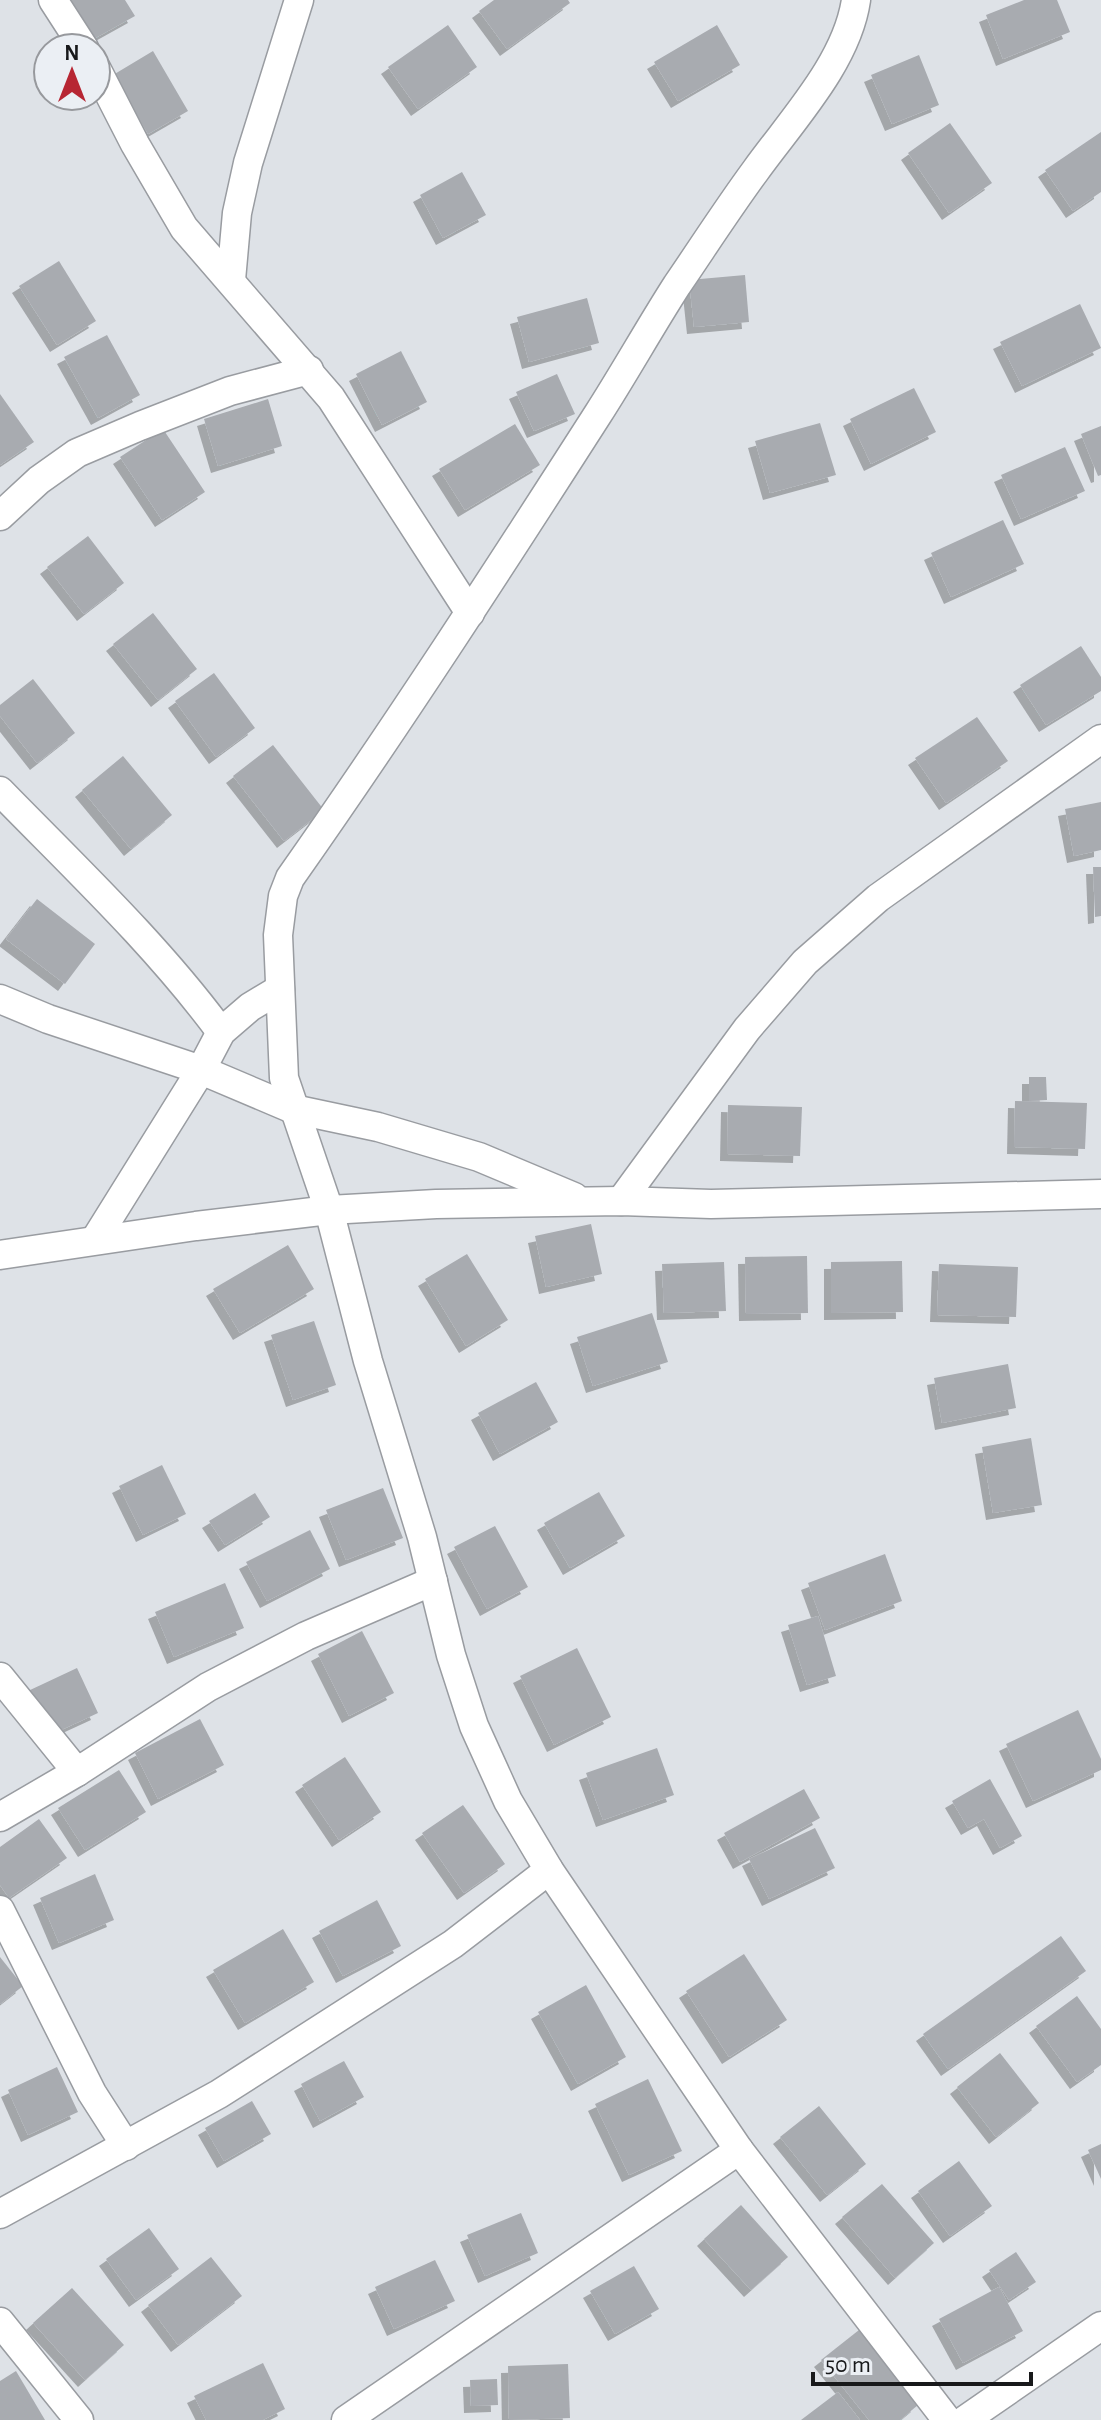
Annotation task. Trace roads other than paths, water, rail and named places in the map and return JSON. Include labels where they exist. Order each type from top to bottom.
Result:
[{"type":"street","points":[[53,0],[74,32]]},
{"type":"street","points":[[231,280],[237,213],[248,163],[299,0]]},
{"type":"street","points":[[856,0],[846,37],[831,66],[745,184],[675,289],[470,613],[290,878],[278,925],[280,989],[284,1078],[329,1210],[451,1655],[474,1726],[508,1801],[549,1870],[739,2150],[947,2420]]},
{"type":"street","points":[[112,99],[184,228],[331,398],[470,613]]},
{"type":"street","points":[[0,516],[39,480],[77,453],[230,391],[309,370]]},
{"type":"street","points":[[621,1201],[747,1029],[805,962],[878,898],[1101,739]]},
{"type":"street","points":[[0,791],[146,939],[184,982],[221,1032]]},
{"type":"street","points":[[95,1240],[201,1070],[221,1032],[250,1007],[280,989]]},
{"type":"street","points":[[0,999],[48,1019],[201,1070],[293,1109],[378,1127],[479,1157],[586,1201]]},
{"type":"street","points":[[0,1255],[329,1210],[436,1204],[621,1201],[711,1204],[1101,1194]]},
{"type":"street","points":[[0,1817],[77,1772],[208,1687],[306,1636],[433,1581]]},
{"type":"street","points":[[0,1677],[77,1772]]},
{"type":"street","points":[[0,2214],[219,2094],[453,1944],[549,1870]]},
{"type":"street","points":[[0,1910],[92,2093],[126,2146]]},
{"type":"street","points":[[346,2420],[739,2150]]},
{"type":"street","points":[[0,2322],[79,2420]]},
{"type":"street","points":[[965,2420],[1101,2326]]}]
